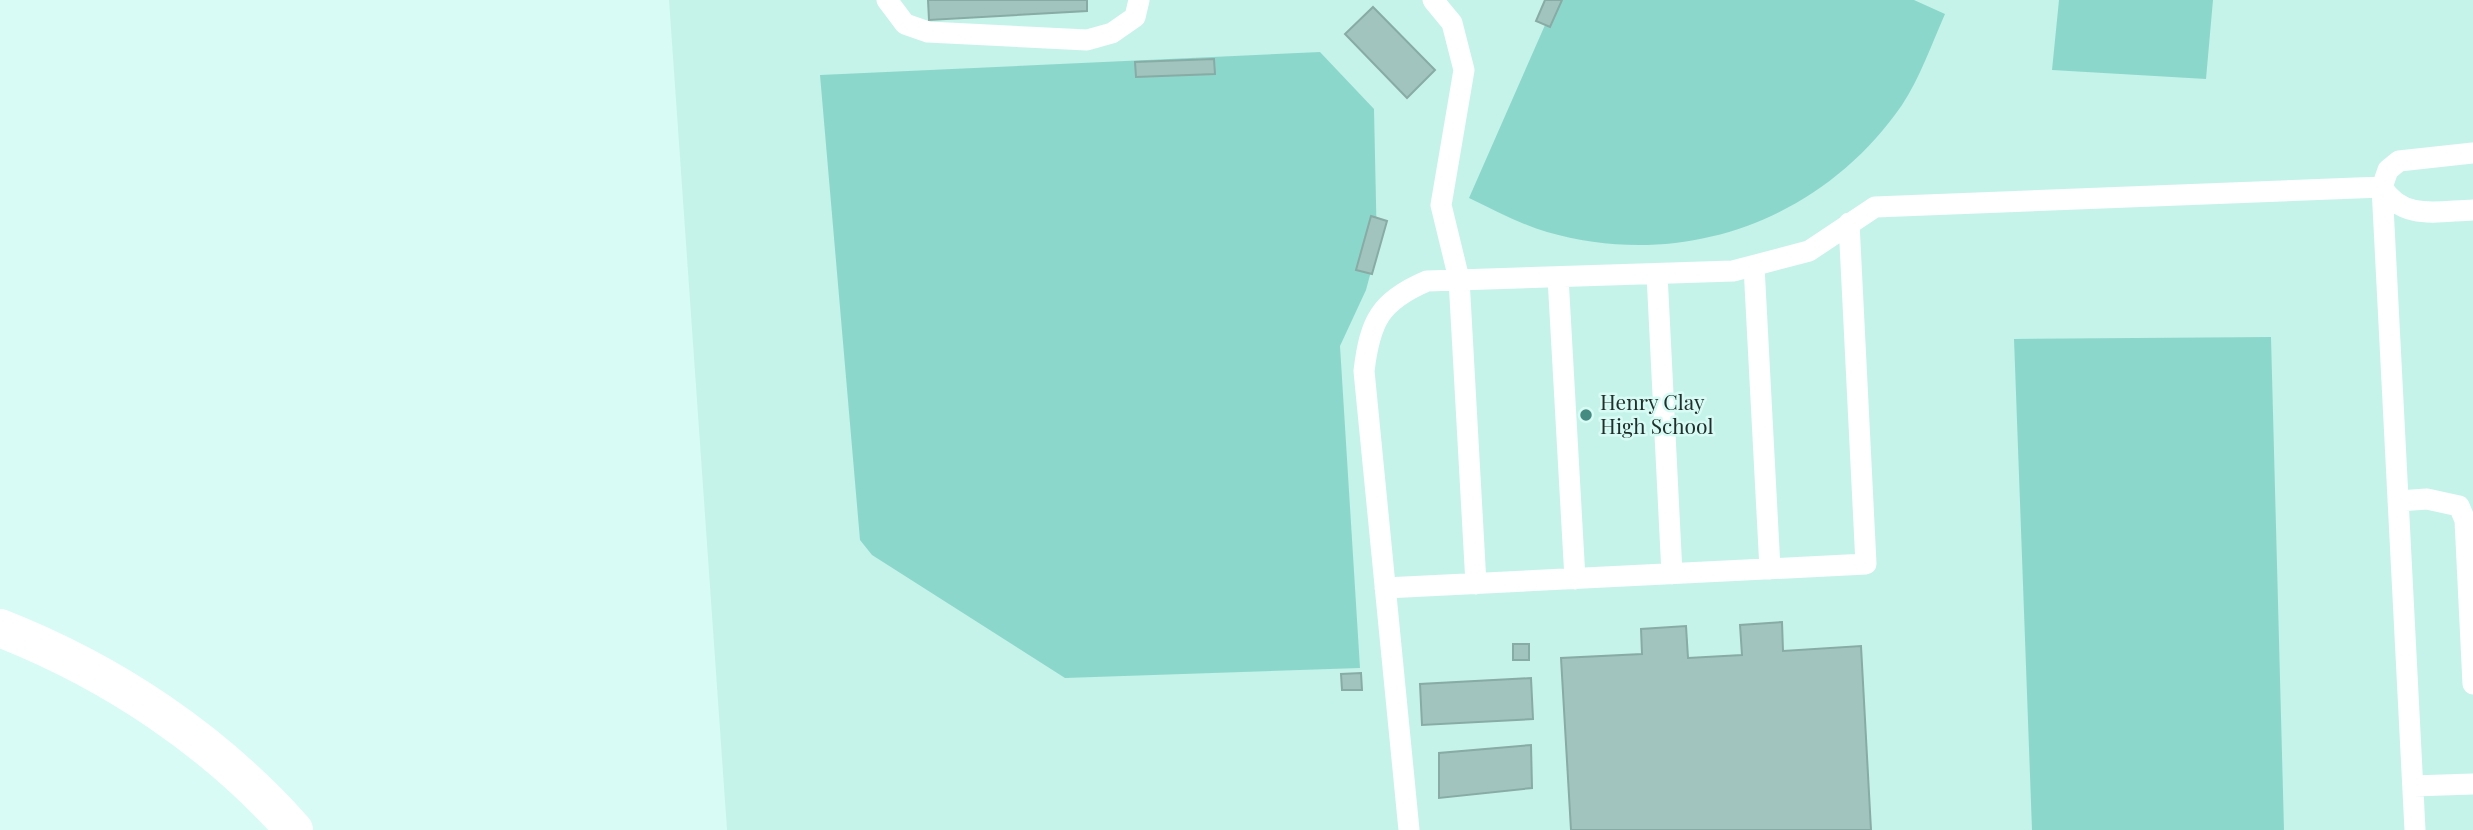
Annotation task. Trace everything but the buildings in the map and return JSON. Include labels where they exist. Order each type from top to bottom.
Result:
[{"type":"street","points":[[0,628],[62,652],[172,719],[232,767],[294,830]]},
{"type":"lane","points":[[887,0],[905,24],[928,32],[1087,40],[1112,33],[1135,17],[1139,0]]},
{"type":"lane","points":[[1433,0],[1452,23],[1464,70],[1441,205],[1459,279],[1476,584]]},
{"type":"lane","points":[[2415,830],[2382,187],[2388,170],[2399,161],[2473,153]]},
{"type":"lane","points":[[2382,187],[2390,201],[2410,212],[2473,210]]},
{"type":"lane","points":[[1409,830],[1364,371],[1368,340],[1382,310],[1401,292],[1427,281],[1733,271],[1809,251],[1875,207],[2382,187]]},
{"type":"lane","points":[[1385,589],[1866,564],[1849,223]]},
{"type":"lane","points":[[1754,266],[1770,569]]},
{"type":"lane","points":[[1657,274],[1672,574]]},
{"type":"lane","points":[[1558,276],[1575,579]]},
{"type":"lane","points":[[2398,501],[2445,501],[2459,506],[2465,520],[2473,684]]},
{"type":"lane","points":[[2413,786],[2473,784]]},
{"type":"shaded area","name":"Henry Clay High School","points":[[669,0],[2473,0],[2473,830],[727,830]]},
{"type":"shaded area","points":[[1556,0],[1914,0],[1945,14],[1920,72],[1902,105],[1869,145],[1832,179],[1790,206],[1745,227],[1698,240],[1648,245],[1598,242],[1547,232],[1469,198]]},
{"type":"shaded area","points":[[2059,0],[2213,0],[2206,79],[2052,70]]},
{"type":"shaded area","points":[[1320,52],[1374,109],[1377,249],[1366,290],[1340,346],[1360,668],[1065,678],[872,555],[860,540],[820,75]]},
{"type":"shaded area","points":[[2271,337],[2284,830],[2032,830],[2014,339]]},
{"type":"place","name":"Henry Clay High School","points":[[1586,415]]}]
